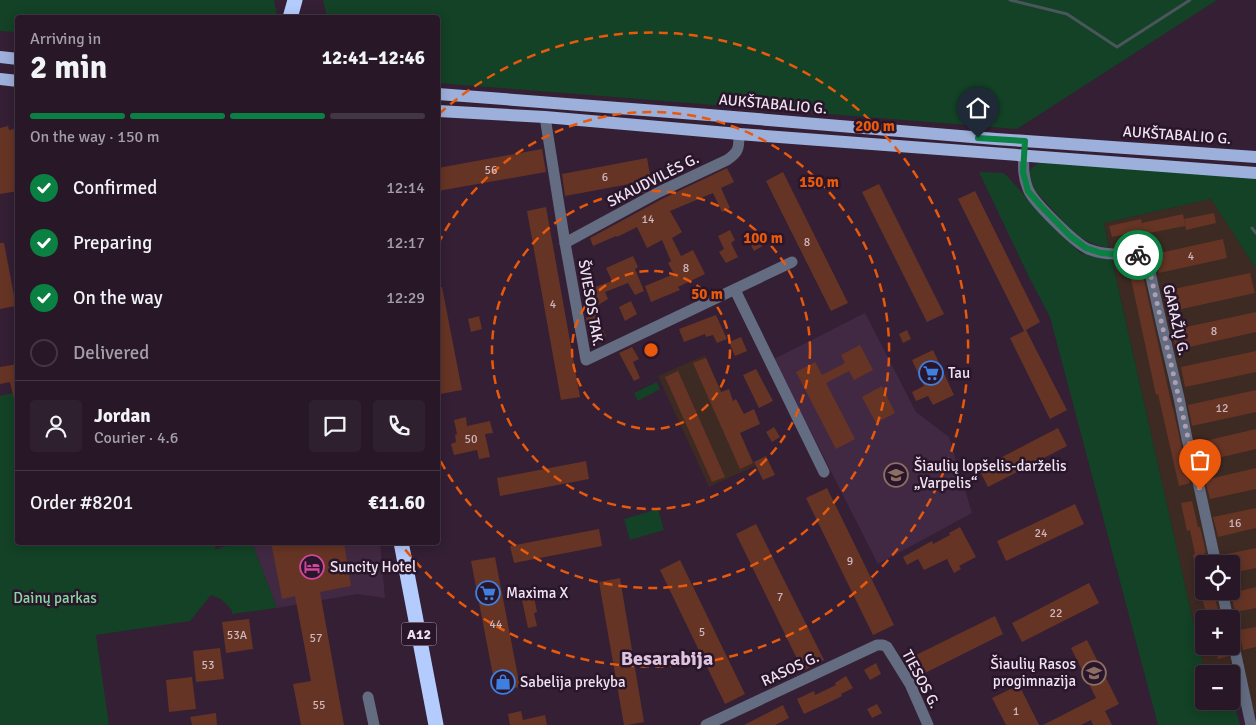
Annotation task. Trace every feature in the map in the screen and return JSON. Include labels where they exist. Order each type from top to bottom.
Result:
[{"type":"highway","points":[[291,15],[296,0]]},
{"type":"highway","points":[[296,0],[300,15]]},
{"type":"highway","name":"A12","points":[[402,545],[436,725]]},
{"type":"main road","points":[[0,58],[15,59]]},
{"type":"main road","points":[[0,79],[15,81]]},
{"type":"main road","name":"AUKŠTABALIO G.","points":[[440,94],[1025,141],[1256,157]]},
{"type":"main road","points":[[440,110],[1256,173]]},
{"type":"main road","points":[[1024,155],[1025,141]]},
{"type":"street","name":"ŠVIESOS TAK.","points":[[545,117],[564,244],[586,360],[792,262]]},
{"type":"street","name":"SKAUDVILĖS G.","points":[[564,244],[659,192],[727,160],[736,154],[739,134]]},
{"type":"street","name":"GARAŽŲ G.","points":[[1024,155],[1023,172],[1028,191],[1070,236],[1086,248],[1101,253],[1133,253],[1140,255],[1149,268],[1214,555]]},
{"type":"street","points":[[735,290],[824,472]]},
{"type":"street","name":"RASOS G.","points":[[706,725],[877,644],[887,647]]},
{"type":"street","name":"TIESOS G.","points":[[887,647],[910,684],[928,725]]},
{"type":"street","points":[[1236,655],[1251,725]]},
{"type":"street","points":[[368,697],[374,725]]},
{"type":"shaded area","points":[[1211,199],[1256,269],[1256,712],[1254,712],[1240,694],[1240,665],[1203,665],[1201,655],[1240,655],[1240,610],[1195,610],[1195,629],[1104,223]]},
{"type":"shaded area","name":"Šiaulių lopšelis-darželis „Varpelis“","points":[[865,313],[916,412],[949,437],[972,513],[878,564],[774,359]]},
{"type":"shaded area","points":[[705,355],[755,466],[709,487],[658,376]]},
{"type":"shaded area","points":[[253,545],[380,545],[385,598],[357,594],[277,608]]},
{"type":"green space","points":[[0,0],[274,0],[277,15],[15,15],[15,32],[0,31]]},
{"type":"green space","points":[[323,0],[1217,0],[1017,129],[440,83],[440,15],[327,15]]},
{"type":"green space","points":[[1042,162],[1256,178],[1256,269],[1211,199],[1104,223],[1109,248],[1087,241],[1076,234],[1064,222],[1040,196],[1031,183],[1030,171],[1034,166]]},
{"type":"green space","points":[[979,172],[1003,173],[1080,253],[1112,260],[1195,629],[1195,655],[1201,655],[1203,665],[1195,665],[1195,710],[1236,710],[1240,725],[1158,725],[1050,317]]},
{"type":"green space","points":[[657,382],[660,389],[638,401],[634,393]]},
{"type":"green space","name":"Dainų parkas","points":[[15,392],[15,545],[216,545],[215,550],[229,545],[253,545],[277,608],[232,614],[232,610],[221,599],[211,595],[190,621],[96,635],[109,725],[0,725],[0,396]]},
{"type":"green space","points":[[658,509],[664,530],[630,540],[624,519]]},
{"type":"building","points":[[8,126],[9,130],[15,129],[15,192],[0,194],[0,128]]},
{"type":"building","points":[[542,149],[546,172],[440,191],[440,168]]},
{"type":"building","points":[[647,158],[651,180],[565,196],[562,174]]},
{"type":"building","points":[[727,168],[734,182],[721,188],[730,208],[722,212],[713,193],[670,211],[682,232],[672,238],[681,256],[693,250],[705,274],[678,287],[680,290],[651,302],[645,286],[674,274],[668,263],[671,261],[662,240],[647,248],[637,227],[593,246],[590,238],[662,199]]},
{"type":"building","points":[[783,172],[848,303],[831,311],[766,181]]},
{"type":"building","points":[[879,184],[944,314],[927,322],[862,192]]},
{"type":"building","points":[[975,191],[1040,322],[1026,330],[1067,410],[1050,419],[1010,338],[1024,331],[958,199]]},
{"type":"building","points":[[546,207],[580,397],[561,400],[527,211]]},
{"type":"building","points":[[1214,213],[1216,223],[1186,230],[1184,219]]},
{"type":"building","points":[[1183,214],[1185,226],[1144,234],[1144,230],[1112,237],[1109,226],[1141,219],[1143,229],[1142,223]]},
{"type":"building","points":[[730,230],[735,240],[731,243],[738,257],[726,263],[719,252],[724,249],[718,236]]},
{"type":"building","points":[[759,231],[766,244],[754,251],[747,238]]},
{"type":"building","points":[[1223,239],[1227,258],[1159,273],[1155,254]]},
{"type":"building","points":[[0,243],[4,243],[15,306],[0,309]]},
{"type":"building","points":[[633,256],[638,267],[635,269],[644,291],[635,295],[628,283],[605,292],[608,299],[593,308],[581,287],[589,282],[593,288],[612,281],[606,268]]},
{"type":"building","points":[[1136,263],[1142,271],[1190,483],[1179,486],[1158,394],[1156,395],[1128,265]]},
{"type":"building","points":[[1250,273],[1255,293],[1168,312],[1164,291]]},
{"type":"building","points":[[440,287],[442,287],[462,390],[440,394]]},
{"type":"building","points":[[631,301],[637,314],[625,321],[619,307]]},
{"type":"building","points":[[1256,312],[1256,332],[1176,350],[1172,330]]},
{"type":"building","points":[[596,314],[606,336],[598,339],[593,327],[588,329],[586,318]]},
{"type":"building","points":[[716,315],[727,339],[717,343],[713,335],[706,337],[705,334],[684,342],[679,329]]},
{"type":"building","points":[[479,316],[482,329],[471,332],[468,319]]},
{"type":"building","points":[[907,330],[911,339],[903,343],[899,334]]},
{"type":"building","points":[[741,337],[747,351],[735,356],[729,342]]},
{"type":"building","points":[[860,345],[873,370],[854,380],[849,371],[826,383],[855,439],[836,449],[796,372],[815,362],[822,375],[845,363],[841,355]]},
{"type":"building","points":[[632,347],[639,359],[633,362],[640,378],[634,381],[619,353]]},
{"type":"building","name":"Tau","points":[[933,350],[954,395],[933,405],[928,396],[916,401],[912,392],[924,386],[912,360]]},
{"type":"building","points":[[1256,351],[1256,372],[1185,387],[1181,367]]},
{"type":"building","points":[[706,358],[721,392],[729,389],[733,401],[736,399],[744,414],[754,409],[760,424],[740,433],[753,463],[740,469],[693,363]]},
{"type":"building","points":[[15,364],[15,399],[10,382],[0,384],[0,367]]},
{"type":"building","points":[[756,369],[773,401],[759,408],[743,375]]},
{"type":"building","points":[[678,371],[725,477],[712,482],[665,377]]},
{"type":"building","points":[[882,386],[895,413],[876,423],[862,397]]},
{"type":"building","points":[[1256,390],[1256,412],[1192,426],[1188,405]]},
{"type":"building","points":[[466,417],[467,426],[490,421],[493,433],[485,434],[490,457],[479,459],[477,450],[454,455],[451,444],[456,442],[455,435],[457,434],[454,420]]},
{"type":"building","points":[[774,427],[780,437],[772,442],[766,432]]},
{"type":"building","points":[[1058,428],[1067,446],[988,487],[979,469]]},
{"type":"building","points":[[1256,429],[1256,449],[1201,462],[1196,443]]},
{"type":"building","points":[[766,456],[775,475],[763,480],[754,462]]},
{"type":"building","points":[[586,461],[589,479],[500,496],[497,478]]},
{"type":"building","points":[[1256,468],[1256,489],[1210,499],[1205,480]]},
{"type":"building","points":[[827,488],[894,625],[873,635],[806,498]]},
{"type":"building","points":[[1192,501],[1206,553],[1204,553],[1204,555],[1195,555],[1195,564],[1190,530],[1187,531],[1181,503]]},
{"type":"building","points":[[1075,504],[1084,524],[1006,561],[997,541]]},
{"type":"building","points":[[1256,508],[1256,528],[1218,537],[1213,517]]},
{"type":"building","points":[[756,524],[824,660],[803,671],[736,534]]},
{"type":"building","points":[[960,527],[976,557],[959,566],[961,569],[954,573],[947,559],[924,570],[918,559],[907,565],[903,557],[932,541],[933,544]]},
{"type":"building","points":[[599,529],[602,546],[514,563],[510,546]]},
{"type":"building","points":[[272,545],[344,545],[351,586],[320,592],[344,725],[301,725],[293,684],[311,681],[295,596],[282,599]]},
{"type":"building","points":[[1256,548],[1256,568],[1240,571],[1240,555],[1222,555]]},
{"type":"building","points":[[495,557],[520,687],[496,691],[471,561]]},
{"type":"building","points":[[680,560],[745,694],[725,704],[660,570]]},
{"type":"building","points":[[620,578],[644,722],[628,725],[624,725],[599,582]]},
{"type":"building","points":[[1089,583],[1099,603],[1022,642],[1012,623]]},
{"type":"building","points":[[1256,587],[1256,608],[1240,611],[1235,610],[1232,600],[1240,600],[1240,591]]},
{"type":"building","points":[[534,597],[537,612],[534,613],[537,626],[528,628],[522,600]]},
{"type":"building","points":[[1203,600],[1216,600],[1218,610],[1205,610]]},
{"type":"building","points":[[995,616],[1003,634],[923,674],[914,656]]},
{"type":"building","points":[[249,619],[253,649],[226,653],[222,622]]},
{"type":"building","points":[[1256,627],[1256,647],[1243,650],[1240,630]]},
{"type":"building","name":"Šiaulių Rasos progimnazija","points":[[1087,640],[1119,704],[1105,711],[1112,725],[1093,725],[1091,720],[1081,725],[1043,725],[1096,698],[1071,648]]},
{"type":"building","points":[[220,648],[224,679],[196,682],[193,651]]},
{"type":"building","points":[[1217,655],[1229,655],[1229,656],[1218,659]]},
{"type":"building","points":[[876,663],[881,674],[870,680],[864,670]]},
{"type":"building","points":[[846,676],[853,688],[841,694],[842,696],[804,714],[797,699],[814,691],[815,695],[836,685],[835,683]]},
{"type":"building","points":[[192,677],[196,709],[169,712],[166,680]]},
{"type":"building","name":"Šiaulių Rasos progimnazija","points":[[1019,685],[1039,725],[1006,725],[992,698]]},
{"type":"building","points":[[877,704],[882,713],[872,718],[867,709]]},
{"type":"building","points":[[783,705],[789,718],[775,725],[744,725]]},
{"type":"building","points":[[521,711],[523,720],[545,715],[547,725],[510,725],[508,714]]},
{"type":"building","points":[[216,713],[217,725],[192,725],[190,717]]},
{"type":"waterway","points":[[1010,0],[1067,14],[1117,47],[1190,0]]},
{"type":"waterway","points":[[1252,228],[1256,233]]},
{"type":"way so far","points":[[1138,255],[1145,260],[1149,268],[1200,490]]},
{"type":"place","name":"Tau","points":[[931,373]]},
{"type":"place","name":"Šiaulių lopšelis-darželis „Varpelis“","points":[[896,475]]},
{"type":"place","name":"Suncity Hotel","points":[[312,567]]},
{"type":"place","name":"Maxima X","points":[[488,593]]},
{"type":"place","name":"Šiaulių Rasos progimnazija","points":[[1094,673]]},
{"type":"place","name":"Sabelija prekyba","points":[[503,682]]},
{"type":"district","name":"Besarabija","points":[[667,658]]},
{"type":"route","points":[[978,138],[1025,141],[1023,172],[1028,191],[1070,236],[1086,248],[1101,253],[1133,253],[1138,255]]}]
